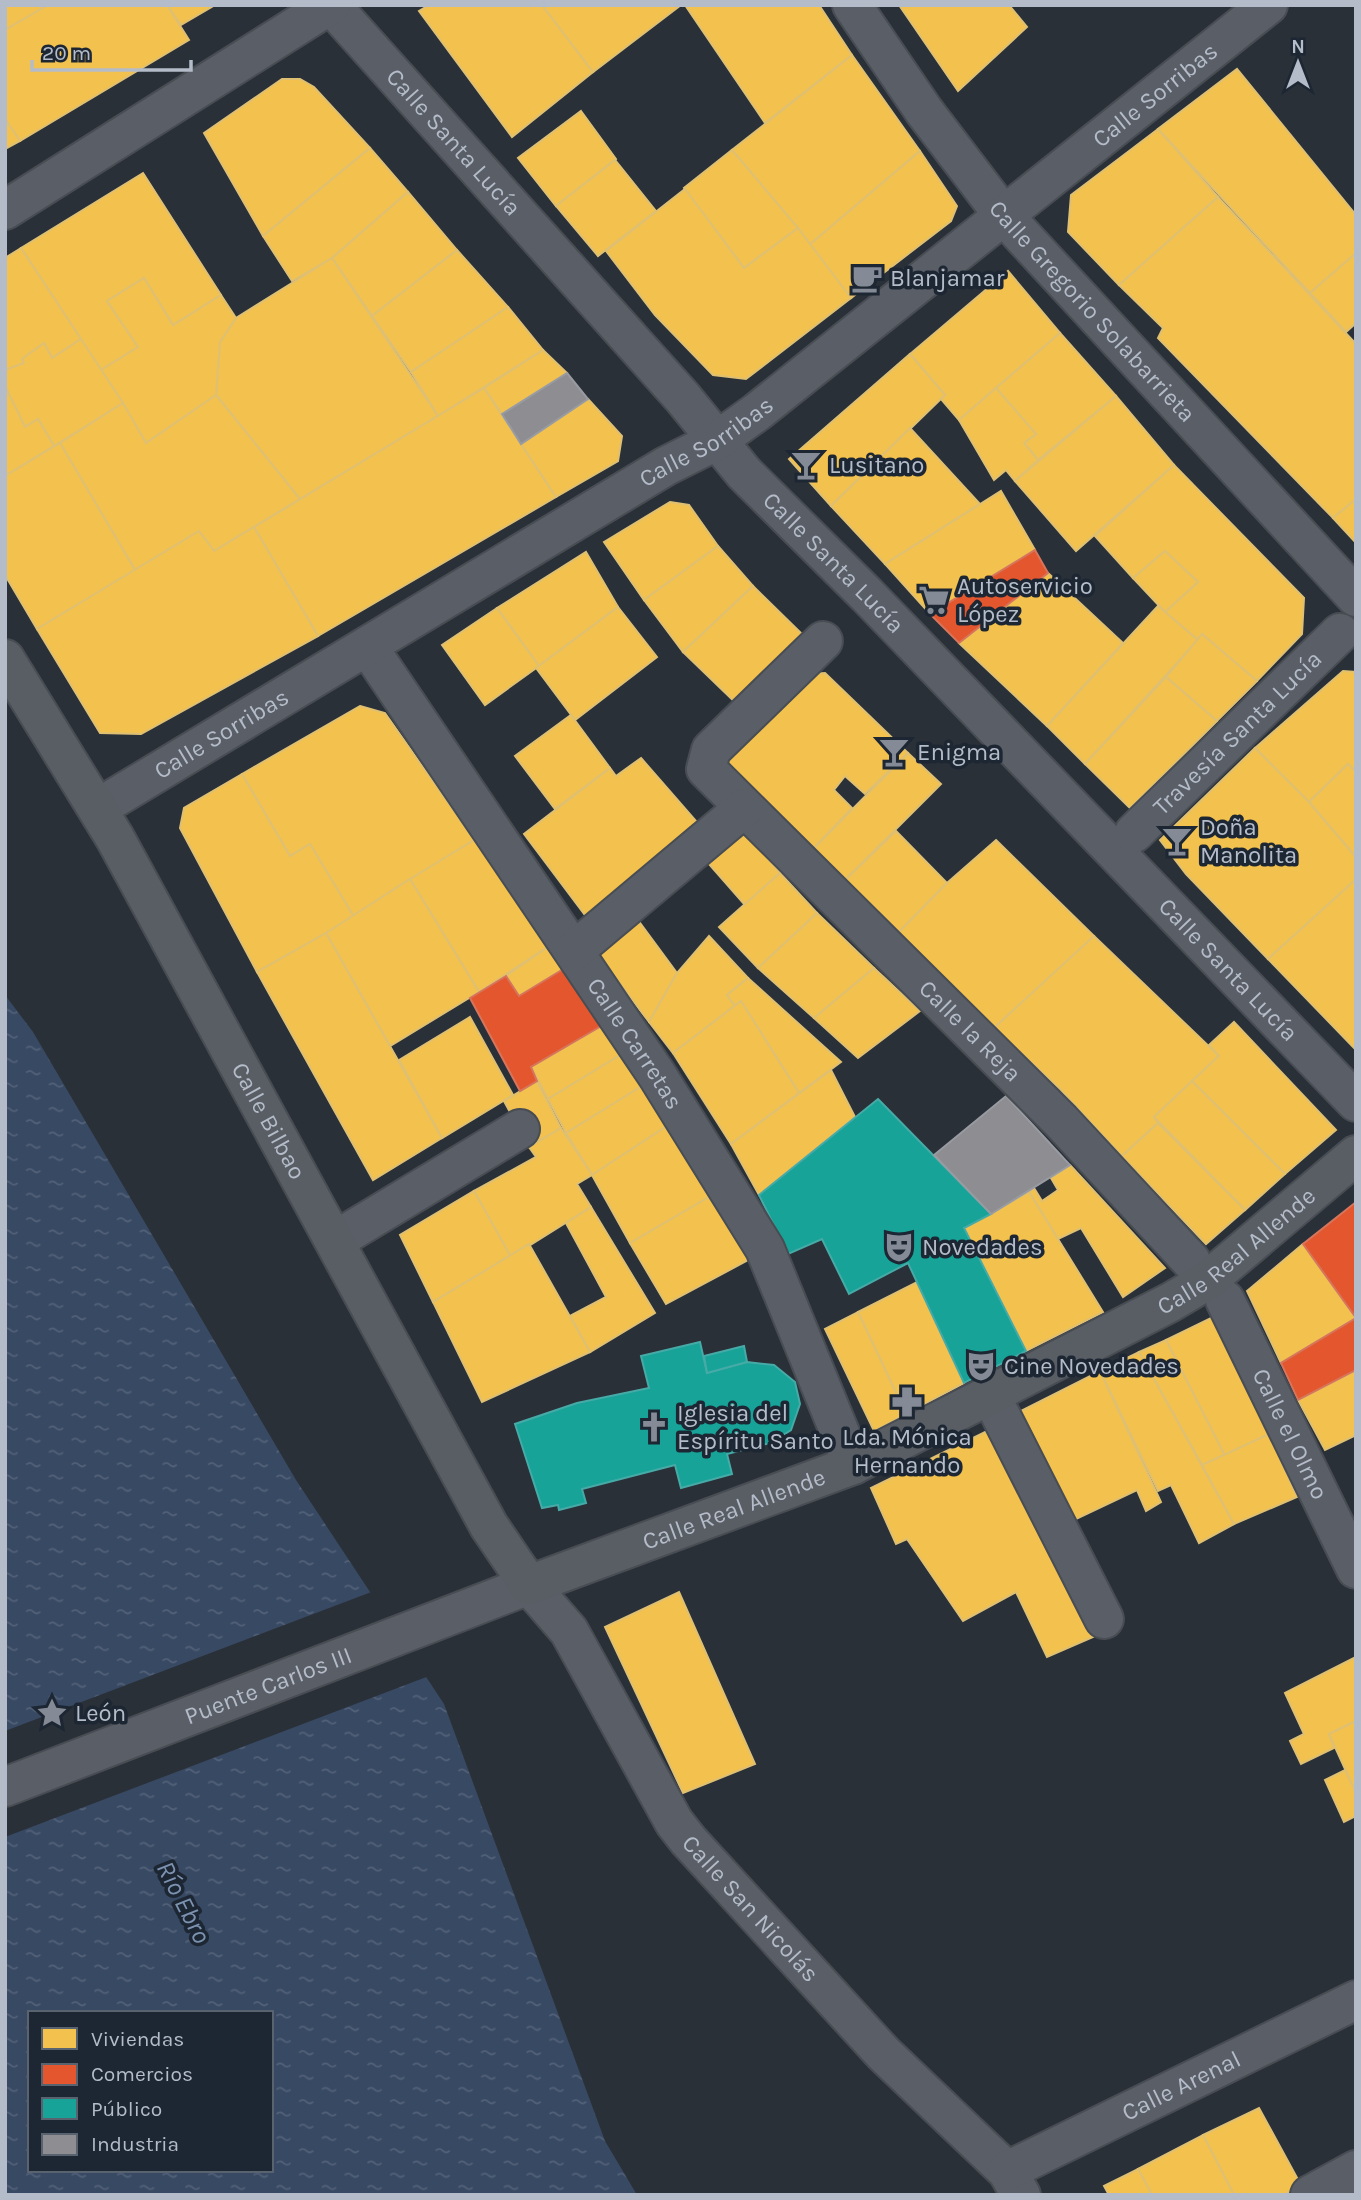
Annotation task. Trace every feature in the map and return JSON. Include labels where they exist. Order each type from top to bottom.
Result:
[{"type":"main road","name":"Calle Bilbao","points":[[5,659],[98,808],[336,1240],[394,1354],[489,1526],[529,1585]]},
{"type":"main road","name":"Calle Real Allende","points":[[529,1585],[853,1465],[1171,1302],[1208,1280],[1356,1155]]},
{"type":"street","points":[[5,210],[330,5]]},
{"type":"street","name":"Calle Santa Lucía","points":[[330,5],[718,440],[744,473],[886,615],[1356,1102]]},
{"type":"street","name":"Calle Gregorio Solabarrieta","points":[[852,5],[924,111],[1004,216],[1356,597]]},
{"type":"street","name":"Calle Sorribas","points":[[98,808],[666,466],[718,440],[1268,5]]},
{"type":"street","name":"Travesía Santa Lucía","points":[[1134,833],[1340,633]]},
{"type":"street","name":"Calle la Reja","points":[[823,641],[711,750],[706,769],[1061,1121],[1191,1261]]},
{"type":"street","name":"Calle Carretas","points":[[368,647],[575,950],[657,1075],[765,1249],[853,1465]]},
{"type":"street","points":[[575,950],[744,807]]},
{"type":"street","points":[[336,1240],[520,1129]]},
{"type":"street","name":"Calle el Olmo","points":[[1225,1300],[1356,1569]]},
{"type":"street","points":[[1000,1414],[1104,1619]]},
{"type":"street","name":"Puente Carlos III","points":[[5,1787],[529,1585]]},
{"type":"street","name":"Calle San Nicolás","points":[[529,1585],[569,1631],[674,1822],[688,1840],[883,2053],[1014,2183]]},
{"type":"street","name":"Calle Arenal","points":[[1014,2183],[1356,2000]]},
{"type":"street","points":[[1310,2195],[1356,2170]]},
{"type":"water","name":"Río Ebro","points":[[5,995],[33,1032],[296,1480],[444,1704],[605,2141],[637,2195],[5,2195]]},
{"type":"pier","points":[[374,1591],[429,1676],[5,1837],[5,1731]]},
{"type":"building: Viviendas","points":[[5,5],[48,5],[5,30]]},
{"type":"building: Viviendas","points":[[48,5],[167,5],[189,40],[20,141],[5,119],[5,30]]},
{"type":"building: Viviendas","points":[[167,5],[215,5],[181,25]]},
{"type":"building: Viviendas","points":[[429,5],[542,5],[593,72],[512,137],[419,11]]},
{"type":"building: Viviendas","points":[[542,5],[681,5],[593,72]]},
{"type":"building: Viviendas","points":[[685,5],[819,5],[852,55],[765,123]]},
{"type":"building: Viviendas","points":[[899,5],[1009,5],[1027,27],[958,91]]},
{"type":"building: Viviendas","points":[[852,55],[920,151],[808,246],[798,228],[732,150]]},
{"type":"building: Viviendas","points":[[1237,69],[1356,215],[1356,253],[1310,293],[1158,129]]},
{"type":"building: Viviendas","points":[[282,79],[300,79],[314,87],[370,148],[263,236],[204,133]]},
{"type":"building: Viviendas","points":[[581,111],[616,159],[556,206],[518,158]]},
{"type":"building: Viviendas","points":[[5,119],[20,141],[5,149]]},
{"type":"building: Viviendas","points":[[1158,129],[1218,197],[1119,285],[1068,232],[1071,195]]},
{"type":"building: Viviendas","points":[[370,148],[408,192],[332,258],[292,281],[263,236]]},
{"type":"building: Viviendas","points":[[732,150],[798,228],[744,268],[684,188]]},
{"type":"building: Viviendas","points":[[920,151],[957,206],[951,221],[851,298],[808,246]]},
{"type":"building: Viviendas","points":[[615,160],[656,211],[598,256],[556,206]]},
{"type":"building: Viviendas","points":[[143,173],[221,295],[173,325],[144,278],[107,301],[138,347],[101,370],[21,248]]},
{"type":"building: Viviendas","points":[[685,189],[744,268],[798,228],[851,298],[746,379],[713,375],[655,315],[606,251]]},
{"type":"building: Viviendas","points":[[408,192],[457,250],[372,316],[332,258]]},
{"type":"building: Viviendas","points":[[1218,197],[1356,344],[1356,499],[1333,518],[1158,338],[1163,328],[1119,285]]},
{"type":"building: Viviendas","points":[[21,248],[81,339],[52,358],[44,343],[22,359],[24,363],[5,370],[5,258]]},
{"type":"building: Viviendas","points":[[457,250],[508,307],[411,372],[372,316]]},
{"type":"building: Viviendas","points":[[1356,253],[1356,323],[1346,332],[1310,293]]},
{"type":"building: Viviendas","points":[[332,258],[438,416],[300,499],[216,395],[220,342],[236,318]]},
{"type":"building: Viviendas","points":[[1008,271],[1060,333],[959,420],[941,399],[945,395],[910,354]]},
{"type":"building: Viviendas","points":[[144,278],[173,325],[221,295],[236,318],[220,342],[216,395],[146,443],[101,370],[138,347],[107,301]]},
{"type":"building: Viviendas","points":[[508,307],[543,350],[438,416],[411,372]]},
{"type":"building: Viviendas","points":[[1060,333],[1116,396],[1038,460],[1024,443],[1036,434],[996,388]]},
{"type":"building: Viviendas","points":[[81,339],[123,403],[54,446],[38,419],[25,427],[5,386],[5,370],[24,363],[22,359],[44,343],[52,358]]},
{"type":"building: Viviendas","points":[[543,350],[567,373],[502,414],[484,388]]},
{"type":"building: Viviendas","points":[[910,354],[945,395],[831,506],[789,459]]},
{"type":"building: Viviendas","points":[[5,386],[25,427],[38,419],[54,446],[5,476]]},
{"type":"building: Viviendas","points":[[484,388],[556,497],[318,636],[254,527]]},
{"type":"building: Viviendas","points":[[996,388],[1036,434],[1024,443],[1038,460],[1015,481],[1006,470],[994,480],[959,420]]},
{"type":"building: Viviendas","points":[[216,395],[300,499],[214,551],[199,531],[135,570],[60,443],[123,403],[146,443]]},
{"type":"building: Viviendas","points":[[1116,396],[1174,465],[1076,551],[1015,481]]},
{"type":"building: Viviendas","points":[[588,399],[622,436],[618,461],[556,497],[521,444]]},
{"type":"building: Viviendas","points":[[910,428],[980,504],[885,564],[831,506]]},
{"type":"building: Viviendas","points":[[60,443],[135,570],[37,629],[5,575],[5,476]]},
{"type":"building: Viviendas","points":[[1174,465],[1304,598],[1302,634],[1257,681],[1202,634],[1198,640],[1165,612],[1198,582],[1165,551],[1133,578],[1095,536]]},
{"type":"building: Viviendas","points":[[1001,491],[1035,550],[930,614],[885,564]]},
{"type":"building: Viviendas","points":[[1356,499],[1356,543],[1333,518]]},
{"type":"building: Viviendas","points":[[670,502],[689,505],[718,546],[644,600],[604,542]]},
{"type":"building: Viviendas","points":[[254,527],[318,636],[141,734],[100,733],[37,629],[199,531],[214,551]]},
{"type":"building: Viviendas","points":[[718,546],[753,586],[683,652],[644,600]]},
{"type":"building: Viviendas","points":[[1165,551],[1198,582],[1165,612],[1133,578]]},
{"type":"building: Viviendas","points":[[586,552],[618,607],[539,666],[497,608]]},
{"type":"building: Viviendas","points":[[1048,573],[1123,643],[1047,726],[959,643]]},
{"type":"building: Viviendas","points":[[753,586],[804,636],[738,705],[683,652]]},
{"type":"building: Viviendas","points":[[1158,606],[1198,640],[1085,764],[1047,726]]},
{"type":"building: Viviendas","points":[[618,607],[657,657],[575,720],[536,668]]},
{"type":"building: Viviendas","points":[[497,608],[539,666],[485,705],[442,645]]},
{"type":"building: Viviendas","points":[[1202,634],[1257,681],[1217,721],[1166,677]]},
{"type":"building: Viviendas","points":[[1343,671],[1356,672],[1356,772],[1348,764],[1309,802],[1255,748]]},
{"type":"building: Viviendas","points":[[825,673],[908,753],[865,794],[845,776],[834,790],[852,808],[812,850],[726,769],[728,760],[809,674]]},
{"type":"building: Viviendas","points":[[1166,677],[1217,721],[1130,808],[1085,764]]},
{"type":"building: Viviendas","points":[[360,706],[385,713],[474,840],[354,917],[310,844],[290,856],[242,774]]},
{"type":"building: Viviendas","points":[[571,715],[610,768],[555,809],[515,756]]},
{"type":"building: Viviendas","points":[[1255,748],[1309,802],[1356,857],[1356,880],[1268,959],[1186,874],[1160,840]]},
{"type":"building: Viviendas","points":[[908,753],[941,784],[843,882],[812,850]]},
{"type":"building: Viviendas","points":[[641,758],[703,829],[588,919],[524,834],[610,768],[616,776]]},
{"type":"building: Viviendas","points":[[1348,764],[1356,772],[1356,857],[1309,802]]},
{"type":"building: Viviendas","points":[[242,774],[290,856],[310,844],[354,917],[257,972],[180,828],[184,808]]},
{"type":"building: Viviendas","points":[[739,824],[780,873],[745,905],[702,856]]},
{"type":"building: Viviendas","points":[[896,831],[947,883],[897,934],[843,882]]},
{"type":"building: Viviendas","points":[[474,840],[549,946],[479,992],[410,879]]},
{"type":"building: Viviendas","points":[[996,840],[1094,936],[994,1028],[897,934],[947,883]]},
{"type":"building: Viviendas","points":[[780,873],[817,913],[758,968],[719,927]]},
{"type":"building: Viviendas","points":[[410,879],[479,992],[390,1046],[326,933]]},
{"type":"building: Viviendas","points":[[1354,881],[1356,883],[1356,1050],[1268,959]]},
{"type":"building: Viviendas","points":[[817,913],[874,968],[814,1018],[758,968]]},
{"type":"building: Viviendas","points":[[635,916],[677,973],[649,1022],[594,949]]},
{"type":"building: Viviendas","points":[[326,933],[442,1138],[373,1180],[257,972]]},
{"type":"building: Viviendas","points":[[709,936],[748,978],[727,995],[735,1006],[673,1053],[649,1022],[677,973]]},
{"type":"building: Viviendas","points":[[1094,936],[1219,1056],[1154,1117],[1158,1123],[1122,1156],[1060,1089],[994,1028]]},
{"type":"building: Viviendas","points":[[549,946],[565,968],[519,996],[506,976]]},
{"type":"building: Viviendas","points":[[874,968],[920,1011],[858,1058],[814,1018]]},
{"type":"building: Viviendas","points":[[748,978],[841,1062],[799,1093],[741,1001],[735,1006],[727,995]]},
{"type":"building: Viviendas","points":[[741,1001],[799,1093],[731,1144],[673,1053]]},
{"type":"building: Viviendas","points":[[470,1017],[513,1095],[442,1138],[399,1060]]},
{"type":"building: Viviendas","points":[[1234,1022],[1336,1130],[1285,1174],[1192,1081],[1219,1056],[1209,1045]]},
{"type":"building: Viviendas","points":[[603,1025],[622,1054],[548,1099],[531,1067]]},
{"type":"building: Viviendas","points":[[622,1054],[642,1086],[566,1133],[548,1099]]},
{"type":"building: Viviendas","points":[[831,1070],[855,1117],[759,1195],[731,1144]]},
{"type":"building: Viviendas","points":[[537,1081],[561,1128],[529,1147],[504,1101]]},
{"type":"building: Viviendas","points":[[1192,1081],[1285,1174],[1245,1210],[1154,1117]]},
{"type":"building: Viviendas","points":[[642,1086],[667,1126],[592,1175],[566,1133]]},
{"type":"building: Viviendas","points":[[1158,1123],[1245,1210],[1206,1244],[1122,1156]]},
{"type":"building: Viviendas","points":[[667,1126],[709,1197],[630,1243],[592,1175]]},
{"type":"building: Viviendas","points":[[561,1128],[592,1175],[577,1184],[591,1207],[511,1257],[474,1191],[536,1157],[529,1147]]},
{"type":"building: Viviendas","points":[[1070,1165],[1165,1268],[1123,1297],[1081,1228],[1058,1239],[1029,1192],[1034,1188],[1042,1201],[1058,1190],[1051,1178]]},
{"type":"building: Viviendas","points":[[474,1191],[511,1257],[433,1302],[400,1235]]},
{"type":"building: Viviendas","points":[[1029,1192],[1103,1312],[1026,1351],[964,1228]]},
{"type":"building: Viviendas","points":[[709,1197],[752,1258],[666,1304],[630,1243]]},
{"type":"building: Viviendas","points":[[591,1207],[655,1313],[590,1352],[570,1316],[606,1297],[566,1223]]},
{"type":"building: Viviendas","points":[[529,1244],[590,1352],[482,1402],[433,1302]]},
{"type":"building: Viviendas","points":[[1303,1244],[1356,1318],[1281,1363],[1247,1291]]},
{"type":"building: Viviendas","points":[[917,1282],[964,1383],[906,1414],[858,1312]]},
{"type":"building: Viviendas","points":[[858,1312],[906,1414],[874,1431],[825,1329]]},
{"type":"building: Viviendas","points":[[1213,1317],[1269,1434],[1225,1456],[1166,1340]]},
{"type":"building: Viviendas","points":[[1166,1340],[1225,1456],[1202,1465],[1139,1352]]},
{"type":"building: Viviendas","points":[[1139,1352],[1234,1524],[1199,1543],[1171,1485],[1158,1491],[1100,1371]]},
{"type":"building: Viviendas","points":[[1356,1370],[1356,1435],[1325,1450],[1298,1400]]},
{"type":"building: Viviendas","points":[[1100,1371],[1161,1502],[1146,1511],[1137,1490],[1074,1520],[1019,1412]]},
{"type":"building: Viviendas","points":[[989,1430],[1093,1637],[1047,1657],[1016,1592],[963,1621],[907,1539],[896,1544],[871,1488]]},
{"type":"building: Viviendas","points":[[1269,1434],[1297,1497],[1234,1524],[1202,1465]]},
{"type":"building: Viviendas","points":[[679,1592],[755,1764],[683,1793],[605,1627]]},
{"type":"building: Viviendas","points":[[1356,1657],[1356,1721],[1329,1734],[1334,1748],[1301,1764],[1290,1741],[1304,1734],[1285,1693]]},
{"type":"building: Viviendas","points":[[1356,1721],[1356,1793],[1329,1734]]},
{"type":"building: Viviendas","points":[[1345,1770],[1356,1793],[1356,1816],[1344,1822],[1325,1780]]},
{"type":"building: Viviendas","points":[[1259,2108],[1301,2185],[1283,2195],[1234,2195],[1203,2135]]},
{"type":"building: Viviendas","points":[[1203,2135],[1234,2195],[1152,2195],[1138,2169]]},
{"type":"building: Viviendas","points":[[1138,2169],[1152,2195],[1109,2195],[1104,2186]]},
{"type":"building: Comercios","points":[[1035,550],[1048,573],[959,643],[930,614]]},
{"type":"building: Comercios","points":[[565,968],[603,1025],[531,1067],[537,1081],[520,1091],[470,998],[506,976],[519,996]]},
{"type":"building: Comercios","points":[[1356,1202],[1356,1318],[1303,1244]]},
{"type":"building: Comercios","points":[[1356,1318],[1356,1370],[1298,1400],[1281,1363]]},
{"type":"building: Público","name":"Novedades","points":[[878,1099],[991,1214],[964,1228],[1026,1351],[964,1383],[908,1263],[849,1294],[822,1239],[788,1254],[759,1195]]},
{"type":"building: Público","name":"Iglesia del Espíritu Santo","points":[[700,1342],[707,1373],[747,1362],[774,1365],[795,1382],[800,1404],[791,1430],[770,1443],[727,1454],[732,1474],[681,1488],[675,1465],[582,1489],[586,1503],[559,1510],[558,1505],[542,1508],[515,1424],[577,1403],[649,1388],[641,1356]]},
{"type":"building: Público","points":[[744,1346],[747,1362],[707,1373],[704,1356]]},
{"type":"building: Industria","points":[[567,373],[588,399],[521,444],[502,414]]},
{"type":"building: Industria","points":[[1006,1096],[1070,1165],[991,1214],[934,1155]]},
{"type":"place","name":"Blanjamar","points":[[867,278]]},
{"type":"place","name":"Lusitano","points":[[806,465]]},
{"type":"place","name":"Autoservicio López","points":[[934,600]]},
{"type":"place","name":"Enigma","points":[[894,752]]},
{"type":"place","name":"Doña Manolita","points":[[1177,841]]},
{"type":"place","name":"Novedades","points":[[899,1247]]},
{"type":"place","name":"Cine Novedades","points":[[981,1366]]},
{"type":"place","name":"Lda. Mónica Hernando","points":[[907,1402]]},
{"type":"place","name":"Iglesia del Espíritu Santo","points":[[654,1427]]},
{"type":"place","name":"León","points":[[52,1713]]}]
